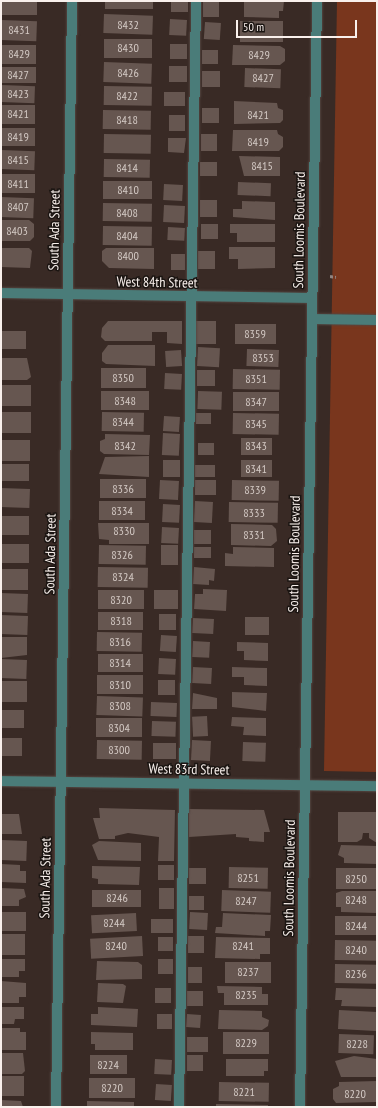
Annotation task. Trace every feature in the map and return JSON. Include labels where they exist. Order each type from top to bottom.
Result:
[{"type":"street","name":"South Ada Street","points":[[56,1107],[72,1]]},
{"type":"street","points":[[179,1107],[190,296],[196,1]]},
{"type":"street","name":"South Loomis Boulevard","points":[[300,1107],[317,1]]},
{"type":"street","name":"West 84th Street","points":[[1,293],[312,298]]},
{"type":"street","points":[[312,319],[377,320]]},
{"type":"street","name":"West 83rd Street","points":[[1,781],[377,786]]},
{"type":"path","points":[[330,276],[336,277]]},
{"type":"shaded area","points":[[337,1],[377,1],[377,772],[324,771]]},
{"type":"building","points":[[1,1],[37,1],[37,15],[1,15]]},
{"type":"building","points":[[105,1],[153,1],[153,9],[105,9]]},
{"type":"building","points":[[171,1],[188,1],[188,12],[171,12]]},
{"type":"building","points":[[203,1],[219,1],[219,17],[203,17]]},
{"type":"building","points":[[244,1],[284,1],[283,11],[279,11],[279,18],[244,17]]},
{"type":"building","points":[[104,14],[153,16],[152,35],[103,33]]},
{"type":"building","points":[[170,19],[187,20],[186,36],[169,35]]},
{"type":"building","points":[[1,20],[37,21],[36,41],[1,40]]},
{"type":"building","points":[[240,21],[283,21],[283,42],[240,42]]},
{"type":"building","points":[[205,22],[221,23],[220,40],[204,39]]},
{"type":"building","points":[[104,39],[152,39],[152,58],[104,58]]},
{"type":"building","points":[[170,44],[187,44],[187,59],[170,59]]},
{"type":"building","points":[[1,45],[36,45],[36,64],[1,64]]},
{"type":"building","points":[[233,45],[280,46],[285,49],[285,61],[280,65],[232,65]]},
{"type":"building","points":[[202,50],[218,50],[218,64],[202,64]]},
{"type":"building","points":[[104,62],[152,64],[151,84],[103,82]]},
{"type":"building","points":[[169,66],[187,66],[187,82],[169,82]]},
{"type":"building","points":[[1,67],[36,67],[36,83],[1,83]]},
{"type":"building","points":[[245,68],[281,69],[280,88],[244,87]]},
{"type":"building","points":[[202,71],[220,71],[220,87],[202,87]]},
{"type":"building","points":[[1,85],[35,86],[34,103],[1,102]]},
{"type":"building","points":[[104,86],[152,87],[152,106],[104,105]]},
{"type":"building","points":[[164,92],[185,92],[185,106],[164,106]]},
{"type":"building","points":[[234,101],[277,103],[278,108],[283,110],[283,120],[280,123],[234,124]]},
{"type":"building","points":[[1,105],[35,105],[35,124],[1,124]]},
{"type":"building","points":[[202,108],[219,108],[219,123],[202,123]]},
{"type":"building","points":[[103,110],[151,111],[151,130],[103,129]]},
{"type":"building","points":[[169,115],[185,115],[185,131],[169,131]]},
{"type":"building","points":[[1,128],[35,128],[35,146],[1,146]]},
{"type":"building","points":[[233,130],[277,130],[278,134],[283,137],[283,147],[279,151],[232,151]]},
{"type":"building","points":[[104,134],[151,135],[151,154],[104,153]]},
{"type":"building","points":[[201,134],[217,134],[217,151],[201,151]]},
{"type":"building","points":[[168,138],[186,138],[184,153],[168,152]]},
{"type":"building","points":[[1,150],[35,151],[34,170],[1,169]]},
{"type":"building","points":[[239,156],[280,157],[280,176],[244,176]]},
{"type":"building","points":[[104,159],[150,160],[150,178],[104,177]]},
{"type":"building","points":[[200,162],[217,162],[217,176],[200,176]]},
{"type":"building","points":[[1,174],[35,174],[35,193],[1,193]]},
{"type":"building","points":[[103,181],[152,181],[152,199],[103,199]]},
{"type":"building","points":[[238,182],[271,183],[271,196],[238,195]]},
{"type":"building","points":[[164,184],[183,185],[182,201],[163,200]]},
{"type":"building","points":[[1,197],[34,198],[33,218],[1,217]]},
{"type":"building","points":[[200,200],[217,200],[217,217],[200,217]]},
{"type":"building","points":[[242,201],[275,202],[275,220],[233,217],[233,209],[242,209]]},
{"type":"building","points":[[103,203],[152,204],[152,222],[103,221]]},
{"type":"building","points":[[164,205],[185,206],[184,223],[163,222]]},
{"type":"building","points":[[1,220],[29,220],[34,224],[34,237],[30,241],[1,241]]},
{"type":"building","points":[[201,224],[218,224],[218,239],[201,239]]},
{"type":"building","points":[[230,224],[275,224],[275,242],[237,242],[237,233],[230,233]]},
{"type":"building","points":[[103,226],[152,227],[152,246],[103,245]]},
{"type":"building","points":[[168,227],[185,228],[184,241],[167,240]]},
{"type":"building","points":[[229,247],[275,247],[275,268],[238,269],[238,259],[229,259]]},
{"type":"building","points":[[1,248],[29,248],[32,251],[30,268],[1,267]]},
{"type":"building","points":[[106,248],[154,248],[154,269],[109,268],[102,261],[102,251]]},
{"type":"building","points":[[198,251],[215,251],[215,269],[198,269]]},
{"type":"building","points":[[171,254],[185,254],[185,270],[171,270]]},
{"type":"building","points":[[108,321],[182,321],[182,344],[167,343],[167,332],[152,332],[152,341],[105,341],[101,337],[102,328]]},
{"type":"building","points":[[196,321],[216,321],[216,344],[196,344]]},
{"type":"building","points":[[235,324],[276,324],[276,344],[235,344]]},
{"type":"building","points":[[1,331],[26,331],[26,349],[1,349]]},
{"type":"building","points":[[108,345],[155,345],[155,366],[106,364],[102,361],[102,353]]},
{"type":"building","points":[[198,347],[220,348],[219,367],[197,366]]},
{"type":"building","points":[[247,349],[279,350],[278,367],[246,366]]},
{"type":"building","points":[[181,350],[182,366],[166,367],[165,351]]},
{"type":"building","points":[[1,358],[27,358],[31,377],[27,380],[1,380]]},
{"type":"building","points":[[101,368],[146,368],[146,388],[101,388]]},
{"type":"building","points":[[233,369],[280,370],[280,390],[233,389]]},
{"type":"building","points":[[197,370],[215,370],[215,386],[197,386]]},
{"type":"building","points":[[165,373],[182,374],[181,390],[164,389]]},
{"type":"building","points":[[1,385],[31,385],[31,406],[1,406]]},
{"type":"building","points":[[101,391],[149,391],[149,410],[101,410]]},
{"type":"building","points":[[198,391],[222,392],[221,410],[197,409]]},
{"type":"building","points":[[233,392],[279,392],[279,411],[233,411]]},
{"type":"building","points":[[1,412],[31,412],[31,433],[1,433]]},
{"type":"building","points":[[102,412],[144,413],[144,432],[102,431]]},
{"type":"building","points":[[196,413],[211,413],[211,424],[196,424]]},
{"type":"building","points":[[233,413],[279,414],[279,435],[233,434]]},
{"type":"building","points":[[164,416],[180,417],[179,432],[163,431]]},
{"type":"building","points":[[163,433],[180,434],[179,456],[162,455]]},
{"type":"building","points":[[105,434],[150,435],[149,455],[104,454],[100,451],[100,441],[105,439]]},
{"type":"building","points":[[241,438],[272,438],[272,455],[241,455]]},
{"type":"building","points":[[1,440],[30,440],[30,461],[1,461]]},
{"type":"building","points":[[198,443],[214,443],[214,455],[198,455]]},
{"type":"building","points":[[149,456],[149,477],[99,474],[105,457]]},
{"type":"building","points":[[163,460],[180,460],[180,477],[163,477]]},
{"type":"building","points":[[241,460],[272,460],[272,477],[241,477]]},
{"type":"building","points":[[1,464],[29,464],[29,481],[1,481]]},
{"type":"building","points":[[195,465],[215,465],[215,477],[195,477]]},
{"type":"building","points":[[100,479],[146,479],[146,498],[100,498]]},
{"type":"building","points":[[160,480],[179,481],[178,500],[159,499]]},
{"type":"building","points":[[195,480],[216,480],[216,495],[195,495]]},
{"type":"building","points":[[232,480],[279,481],[279,501],[232,500]]},
{"type":"building","points":[[1,488],[30,489],[29,508],[1,507]]},
{"type":"building","points":[[99,501],[145,501],[145,520],[99,520]]},
{"type":"building","points":[[195,501],[213,502],[212,523],[194,522]]},
{"type":"building","points":[[229,502],[278,503],[278,523],[229,522]]},
{"type":"building","points":[[163,504],[180,505],[179,523],[162,522]]},
{"type":"building","points":[[1,516],[29,516],[29,535],[1,535]]},
{"type":"building","points":[[98,523],[149,523],[149,544],[109,544],[109,540],[99,539]]},
{"type":"building","points":[[231,524],[272,525],[276,529],[277,541],[271,546],[231,545]]},
{"type":"building","points":[[162,527],[179,528],[178,544],[161,543]]},
{"type":"building","points":[[194,530],[211,530],[211,544],[194,544]]},
{"type":"building","points":[[1,544],[29,544],[29,563],[1,563]]},
{"type":"building","points":[[99,545],[146,546],[146,565],[99,564]]},
{"type":"building","points":[[161,545],[178,545],[178,565],[161,565]]},
{"type":"building","points":[[194,547],[211,547],[211,558],[194,558]]},
{"type":"building","points":[[233,547],[274,548],[274,567],[225,566],[225,553],[233,554]]},
{"type":"building","points":[[98,567],[148,568],[148,588],[98,587]]},
{"type":"building","points":[[194,567],[215,569],[214,581],[209,580],[209,585],[193,584]]},
{"type":"building","points":[[1,569],[28,569],[28,590],[1,590]]},
{"type":"building","points":[[203,589],[227,590],[226,611],[194,609],[195,594],[203,594]]},
{"type":"building","points":[[98,590],[144,590],[144,609],[98,609]]},
{"type":"building","points":[[154,590],[178,590],[178,609],[154,609]]},
{"type":"building","points":[[1,593],[28,594],[27,613],[1,612]]},
{"type":"building","points":[[98,612],[143,612],[143,630],[98,630]]},
{"type":"building","points":[[159,614],[176,614],[176,630],[159,630]]},
{"type":"building","points":[[1,615],[28,616],[27,635],[1,634]]},
{"type":"building","points":[[245,617],[269,617],[269,635],[245,635]]},
{"type":"building","points":[[193,618],[214,619],[213,634],[192,633]]},
{"type":"building","points":[[97,632],[142,633],[142,652],[97,651]]},
{"type":"building","points":[[161,635],[177,636],[176,652],[160,651]]},
{"type":"building","points":[[1,637],[27,637],[27,655],[1,658]]},
{"type":"building","points":[[193,641],[210,642],[209,658],[192,657]]},
{"type":"building","points":[[237,642],[268,643],[268,661],[244,660],[244,651],[237,651]]},
{"type":"building","points":[[98,654],[143,654],[143,672],[98,672]]},
{"type":"building","points":[[159,658],[176,659],[175,675],[158,674]]},
{"type":"building","points":[[1,659],[27,660],[26,679],[1,678]]},
{"type":"building","points":[[193,667],[212,668],[211,684],[192,683]]},
{"type":"building","points":[[232,667],[267,668],[267,686],[244,685],[244,677],[232,677]]},
{"type":"building","points":[[97,675],[143,675],[143,694],[97,694]]},
{"type":"building","points":[[158,680],[175,680],[175,695],[158,695]]},
{"type":"building","points":[[1,681],[27,681],[27,702],[1,702]]},
{"type":"building","points":[[232,692],[267,693],[266,711],[232,707]]},
{"type":"building","points":[[193,693],[217,698],[217,709],[192,709]]},
{"type":"building","points":[[97,696],[143,698],[142,717],[96,715]]},
{"type":"building","points":[[151,702],[177,703],[176,717],[151,716]]},
{"type":"building","points":[[1,710],[24,710],[24,728],[1,728]]},
{"type":"building","points":[[207,716],[208,736],[193,737],[192,717]]},
{"type":"building","points":[[232,717],[266,718],[266,736],[243,735],[244,727],[231,726]]},
{"type":"building","points":[[96,718],[142,718],[142,737],[96,737]]},
{"type":"building","points":[[152,721],[176,722],[175,737],[151,736]]},
{"type":"building","points":[[1,738],[22,738],[22,756],[1,756]]},
{"type":"building","points":[[97,740],[142,741],[142,760],[97,759]]},
{"type":"building","points":[[192,740],[211,741],[210,761],[191,760]]},
{"type":"building","points":[[243,742],[266,743],[265,762],[242,761]]},
{"type":"building","points":[[153,743],[176,743],[176,759],[153,759]]},
{"type":"building","points":[[99,808],[175,810],[174,861],[158,861],[159,837],[128,833],[115,836],[115,839],[99,839],[93,818],[100,818]]},
{"type":"building","points":[[189,809],[264,810],[270,832],[264,832],[264,842],[249,841],[249,838],[236,837],[236,834],[189,837]]},
{"type":"building","points":[[338,812],[377,812],[377,843],[369,838],[369,833],[363,833],[362,839],[357,842],[338,842]]},
{"type":"building","points":[[1,814],[19,814],[22,834],[1,834]]},
{"type":"building","points":[[1,840],[27,841],[26,861],[1,860]]},
{"type":"building","points":[[99,841],[141,843],[141,861],[98,860],[92,845]]},
{"type":"building","points":[[341,845],[377,846],[377,864],[344,863],[344,858],[338,855]]},
{"type":"building","points":[[1,864],[20,865],[20,871],[26,871],[26,883],[1,882]]},
{"type":"building","points":[[158,865],[174,865],[174,880],[158,880]]},
{"type":"building","points":[[92,866],[140,867],[139,885],[98,884],[98,879],[92,878]]},
{"type":"building","points":[[229,867],[268,868],[268,889],[229,888]]},
{"type":"building","points":[[189,868],[206,868],[206,884],[189,884]]},
{"type":"building","points":[[336,868],[377,868],[377,889],[336,889]]},
{"type":"building","points":[[1,888],[24,889],[26,897],[19,900],[19,906],[1,906]]},
{"type":"building","points":[[159,888],[174,888],[174,909],[159,909]]},
{"type":"building","points":[[92,890],[141,890],[141,907],[92,907]]},
{"type":"building","points":[[222,890],[271,892],[270,913],[221,911]]},
{"type":"building","points":[[342,891],[377,891],[377,913],[341,912],[341,907],[336,907],[336,893]]},
{"type":"building","points":[[189,896],[204,896],[204,910],[189,910]]},
{"type":"building","points":[[1,912],[26,912],[26,931],[1,931]]},
{"type":"building","points":[[190,912],[208,913],[207,930],[189,929]]},
{"type":"building","points":[[136,913],[137,931],[92,933],[91,915]]},
{"type":"building","points":[[223,913],[271,915],[270,931],[265,931],[265,936],[215,933],[216,927],[222,927]]},
{"type":"building","points":[[335,916],[377,916],[377,935],[335,935]]},
{"type":"building","points":[[151,919],[173,919],[173,933],[151,933]]},
{"type":"building","points":[[1,934],[25,934],[25,955],[1,955]]},
{"type":"building","points":[[142,936],[143,956],[91,959],[90,939]]},
{"type":"building","points":[[188,936],[204,936],[204,953],[188,953]]},
{"type":"building","points":[[158,937],[173,937],[173,951],[158,951]]},
{"type":"building","points":[[216,937],[270,938],[270,954],[260,954],[260,959],[215,958]]},
{"type":"building","points":[[335,940],[377,941],[377,961],[335,960]]},
{"type":"building","points":[[1,959],[25,959],[25,971],[19,971],[19,977],[1,977]]},
{"type":"building","points":[[158,959],[173,959],[173,974],[158,974]]},
{"type":"building","points":[[97,961],[138,962],[142,965],[142,979],[96,980]]},
{"type":"building","points":[[225,962],[271,962],[271,983],[225,983]]},
{"type":"building","points":[[335,964],[377,965],[377,984],[335,983]]},
{"type":"building","points":[[188,967],[202,967],[202,983],[188,983]]},
{"type":"building","points":[[1,981],[26,983],[26,997],[19,997],[19,1003],[1,1003]]},
{"type":"building","points":[[98,983],[123,984],[126,986],[123,1003],[97,1002]]},
{"type":"building","points":[[217,986],[262,987],[262,994],[268,994],[268,1005],[224,1005],[224,993],[218,993]]},
{"type":"building","points":[[155,988],[171,988],[171,1003],[155,1003]]},
{"type":"building","points":[[336,988],[377,989],[377,1007],[341,1006],[342,1000],[335,1000]]},
{"type":"building","points":[[187,991],[203,991],[203,1006],[187,1006]]},
{"type":"building","points":[[1,1007],[24,1007],[24,1019],[15,1019],[14,1024],[1,1024]]},
{"type":"building","points":[[98,1007],[138,1009],[137,1027],[91,1025],[91,1014],[98,1014]]},
{"type":"building","points":[[219,1010],[262,1011],[262,1017],[269,1020],[268,1026],[262,1030],[218,1029]]},
{"type":"building","points":[[339,1010],[377,1012],[376,1031],[338,1029]]},
{"type":"building","points":[[157,1014],[172,1014],[172,1029],[157,1029]]},
{"type":"building","points":[[187,1014],[201,1015],[200,1028],[186,1027]]},
{"type":"building","points":[[1,1028],[20,1028],[20,1032],[26,1032],[26,1050],[1,1050]]},
{"type":"building","points":[[91,1032],[133,1033],[133,1050],[95,1050],[95,1044],[91,1044]]},
{"type":"building","points":[[223,1032],[269,1032],[269,1054],[223,1054]]},
{"type":"building","points":[[339,1034],[374,1035],[373,1054],[338,1053]]},
{"type":"building","points":[[187,1037],[208,1037],[208,1052],[187,1052]]},
{"type":"building","points":[[1,1053],[23,1053],[25,1071],[22,1074],[1,1074]]},
{"type":"building","points":[[90,1055],[127,1055],[127,1074],[90,1074]]},
{"type":"building","points":[[187,1055],[203,1055],[203,1071],[187,1071]]},
{"type":"building","points":[[354,1056],[377,1059],[377,1077],[341,1077],[335,1061]]},
{"type":"building","points":[[155,1059],[172,1060],[171,1075],[154,1074]]},
{"type":"building","points":[[226,1059],[268,1059],[268,1071],[264,1071],[264,1076],[226,1076]]},
{"type":"building","points":[[1,1076],[24,1076],[24,1096],[1,1096]]},
{"type":"building","points":[[89,1078],[135,1078],[135,1098],[89,1098]]},
{"type":"building","points":[[377,1081],[377,1102],[336,1103],[333,1099],[333,1089],[339,1086],[339,1082]]},
{"type":"building","points":[[219,1082],[269,1083],[269,1102],[219,1101]]},
{"type":"building","points":[[156,1084],[172,1085],[171,1101],[155,1100]]},
{"type":"building","points":[[1,1100],[21,1101],[23,1107],[1,1107]]},
{"type":"building","points":[[87,1101],[134,1102],[134,1107],[87,1107]]},
{"type":"building","points":[[216,1104],[268,1105],[268,1107],[216,1107]]}]
